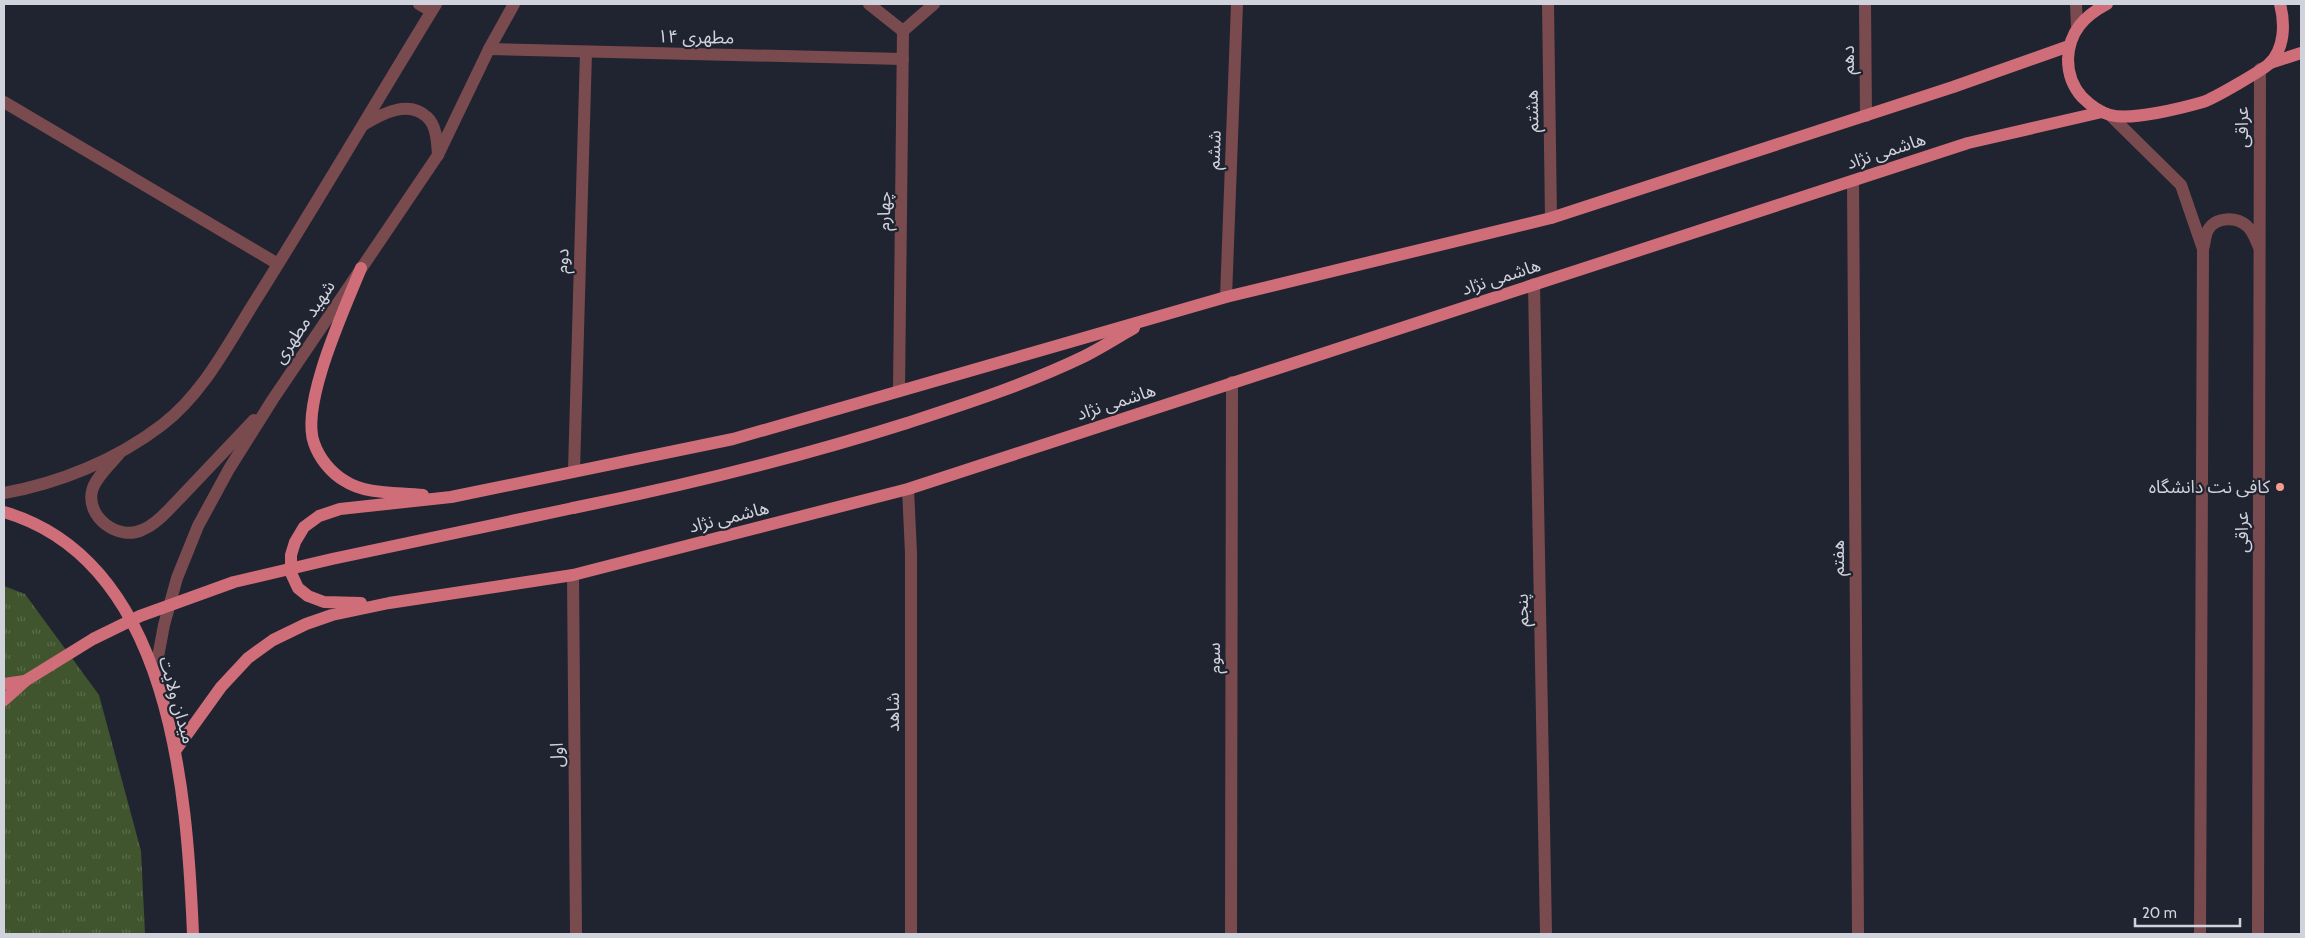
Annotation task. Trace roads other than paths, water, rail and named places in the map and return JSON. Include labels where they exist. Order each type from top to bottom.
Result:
[{"type":"main road","points":[[2106,113],[2090,106],[2076,90],[2068,69],[2069,46],[2077,27],[2092,12],[2107,4]]},
{"type":"main road","points":[[2265,66],[2282,43],[2284,19],[2280,4]]},
{"type":"main road","points":[[389,603],[324,602],[308,596],[298,588],[291,573],[291,556],[295,542],[304,527],[319,516],[340,509],[450,497],[733,439],[1226,297],[1551,218],[1866,116],[2069,46]]},
{"type":"main road","points":[[2265,66],[2301,53]]},
{"type":"main road","name":"هاشمی نژاد","points":[[175,751],[221,687],[248,658],[273,640],[306,624],[332,615],[389,603],[573,575],[908,489],[1968,144],[2106,113],[2132,117],[2205,101],[2265,66]]},
{"type":"main road","points":[[360,268],[324,363],[311,406],[313,442],[327,467],[345,482],[365,489],[450,497]]},
{"type":"main road","points":[[4,700],[25,681],[92,639],[140,616],[210,590],[332,559],[731,474],[863,437],[985,398],[1040,376],[1087,355],[1151,318]]},
{"type":"main road","name":"میدان ولایت","points":[[4,512],[25,519],[79,552],[122,603],[155,673],[175,751],[190,860],[193,934]]},
{"type":"main road","points":[[4,684],[25,681]]},
{"type":"street","points":[[4,493],[28,489],[80,472],[122,450],[163,424],[198,390],[278,264],[434,7],[418,4]]},
{"type":"street","name":"شهید مطهری","points":[[155,673],[164,625],[177,578],[198,526],[229,469],[273,399],[438,155],[489,49],[514,4]]},
{"type":"street","points":[[869,4],[903,31],[934,4]]},
{"type":"street","name":"ششم","points":[[1226,297],[1237,4]]},
{"type":"street","name":"هشتم","points":[[1548,4],[1551,218]]},
{"type":"street","name":"دهم","points":[[1866,4],[1866,116]]},
{"type":"street","points":[[2076,4],[2077,27]]},
{"type":"street","name":"چهارم","points":[[899,391],[903,31]]},
{"type":"street","name":"مطهری ۱۴","points":[[489,49],[903,59]]},
{"type":"street","name":"دوم","points":[[574,471],[586,52]]},
{"type":"street","name":"عراقی","points":[[2258,934],[2260,250],[2265,66]]},
{"type":"street","points":[[4,102],[278,264]]},
{"type":"street","points":[[362,126],[382,114],[399,109],[415,110],[428,118],[436,133],[438,155]]},
{"type":"street","points":[[2106,113],[2181,186],[2203,249]]},
{"type":"street","name":"هفتم","points":[[1853,180],[1858,934]]},
{"type":"street","points":[[2200,934],[2203,249],[2208,230],[2215,223],[2238,220],[2249,228],[2260,250]]},
{"type":"street","name":"پنجم","points":[[1534,284],[1546,934]]},
{"type":"street","name":"سوم","points":[[1231,934],[1232,382]]},
{"type":"street","points":[[122,450],[101,476],[92,491],[92,505],[106,526],[130,533],[143,530],[164,514],[273,399]]},
{"type":"street","name":"شاهد","points":[[908,489],[911,553],[911,934]]},
{"type":"street","name":"اول","points":[[573,575],[576,934]]},
{"type":"place","name":"کافی نت دانشگاه","points":[[2280,487]]}]
